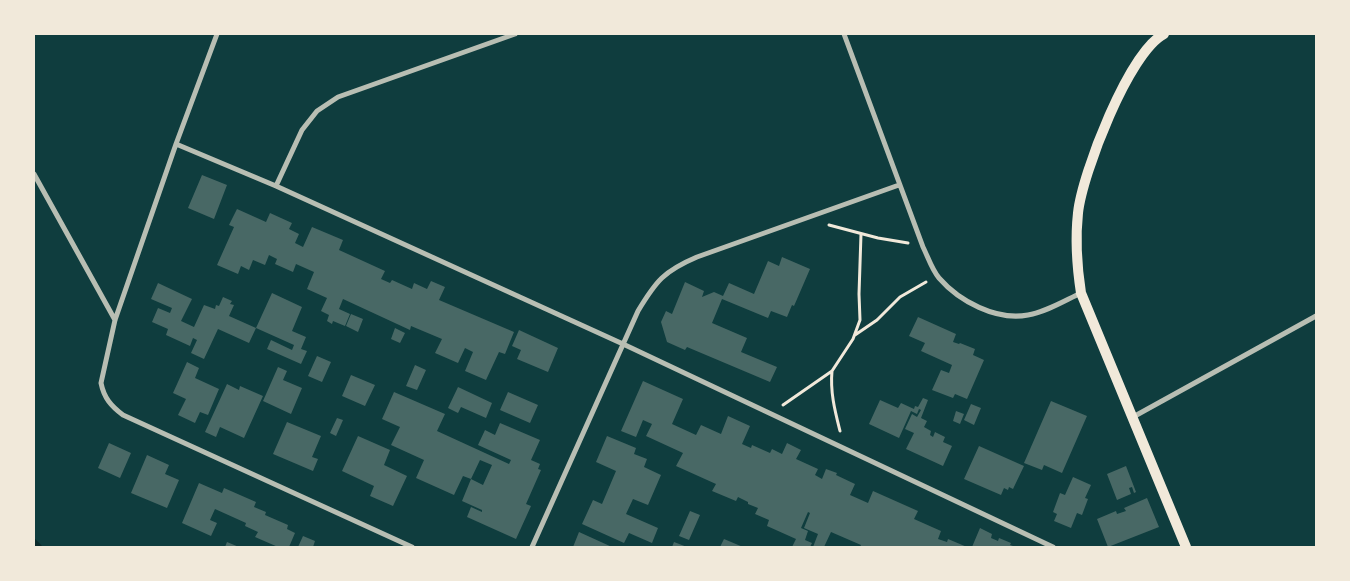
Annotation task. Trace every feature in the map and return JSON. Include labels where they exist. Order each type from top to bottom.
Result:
[{"type":"main road","points":[[1160,35],[1145,52],[1110,114],[1092,157],[1082,189],[1078,213],[1077,266],[1081,293],[1186,547]]},
{"type":"street","points":[[217,34],[176,144],[115,320],[102,383],[106,398],[123,415],[412,547]]},
{"type":"street","points":[[276,186],[302,130],[317,111],[338,96],[515,34]]},
{"type":"street","points":[[844,34],[899,185],[923,247],[938,277],[959,296],[975,306],[1009,316],[1028,315],[1081,293]]},
{"type":"street","points":[[176,144],[276,186],[623,344],[1053,547]]},
{"type":"street","points":[[34,174],[115,320]]},
{"type":"street","points":[[532,547],[638,311],[660,279],[676,266],[697,257],[899,185]]},
{"type":"street","points":[[1133,417],[1316,316]]},
{"type":"path","points":[[804,218],[861,234],[923,247]]},
{"type":"path","points":[[771,414],[832,371],[854,335],[860,320],[861,234]]},
{"type":"path","points":[[854,335],[877,320],[900,297],[925,282],[938,277]]},
{"type":"path","points":[[832,371],[831,386],[834,407],[845,449]]},
{"type":"building","points":[[202,175],[227,185],[214,219],[188,208]]},
{"type":"building","points":[[237,209],[266,222],[270,213],[292,223],[289,229],[299,234],[295,243],[303,247],[312,227],[343,240],[339,250],[385,271],[381,279],[390,283],[392,280],[412,289],[414,283],[427,289],[431,281],[445,287],[439,300],[514,332],[505,354],[499,352],[486,380],[465,371],[473,352],[465,348],[458,363],[435,353],[442,339],[411,326],[410,330],[343,299],[339,309],[350,314],[345,326],[333,321],[332,324],[327,321],[329,315],[321,311],[327,298],[307,289],[314,272],[296,264],[293,272],[275,264],[277,259],[269,255],[265,265],[253,260],[249,270],[241,266],[238,274],[217,265],[234,227],[229,225]]},
{"type":"building","points":[[782,257],[810,269],[794,306],[792,305],[787,317],[771,311],[768,318],[722,299],[712,323],[747,338],[741,352],[777,367],[770,382],[687,347],[685,350],[667,342],[661,322],[666,311],[672,314],[685,282],[704,291],[702,297],[714,292],[723,296],[729,283],[754,294],[768,261],[779,266]]},
{"type":"building","points":[[158,283],[192,299],[181,321],[194,327],[204,305],[215,309],[216,305],[219,306],[223,297],[232,301],[230,304],[234,305],[229,316],[256,328],[249,343],[218,329],[204,359],[191,353],[197,340],[193,338],[190,346],[166,335],[168,329],[152,322],[158,308],[170,313],[172,308],[151,299]]},
{"type":"building","points":[[272,293],[302,307],[292,331],[306,337],[301,349],[307,351],[301,364],[267,349],[271,340],[292,350],[294,345],[256,328]]},
{"type":"building","points":[[351,314],[363,319],[358,332],[346,326]]},
{"type":"building","points":[[918,317],[956,334],[953,342],[975,349],[973,355],[984,360],[967,399],[955,394],[953,398],[932,390],[941,370],[949,373],[952,365],[921,351],[925,343],[909,336]]},
{"type":"building","points":[[395,328],[405,333],[400,343],[391,339]]},
{"type":"building","points":[[519,330],[558,348],[548,372],[517,359],[521,350],[512,346]]},
{"type":"building","points":[[317,356],[331,362],[322,382],[308,376]]},
{"type":"building","points":[[187,362],[199,368],[195,378],[219,389],[208,415],[200,412],[195,423],[178,415],[186,399],[173,393]]},
{"type":"building","points":[[415,365],[426,370],[417,390],[406,386]]},
{"type":"building","points":[[278,367],[287,371],[283,380],[302,388],[291,414],[263,401]]},
{"type":"building","points":[[351,375],[375,385],[365,406],[342,396]]},
{"type":"building","points":[[643,381],[683,399],[672,424],[696,435],[701,425],[721,434],[728,416],[750,426],[742,444],[751,448],[752,445],[770,453],[772,449],[782,454],[787,443],[801,450],[796,459],[818,469],[815,475],[822,479],[826,469],[837,473],[836,475],[855,484],[850,495],[868,503],[873,491],[918,511],[914,519],[941,531],[938,539],[947,542],[948,539],[967,547],[860,547],[861,545],[831,532],[824,547],[813,547],[818,534],[804,528],[810,513],[808,512],[801,528],[808,531],[805,540],[812,543],[810,547],[792,547],[796,539],[767,526],[769,520],[755,514],[758,508],[738,497],[736,501],[712,491],[716,484],[676,466],[683,453],[646,436],[652,424],[643,420],[636,437],[621,431]]},
{"type":"building","points":[[227,384],[239,390],[240,386],[263,396],[244,438],[220,427],[216,437],[205,432]]},
{"type":"building","points":[[458,387],[492,403],[486,418],[461,407],[458,413],[448,408]]},
{"type":"building","points":[[394,392],[445,414],[437,431],[509,464],[511,460],[478,445],[485,430],[495,435],[500,423],[540,440],[531,460],[540,464],[538,469],[541,470],[526,504],[531,506],[516,539],[467,517],[471,507],[482,512],[482,510],[462,501],[471,479],[463,476],[454,495],[416,478],[424,460],[391,445],[400,427],[382,419]],"holes":[[[480,460],[492,465],[483,485],[471,479]]]},
{"type":"building","points":[[508,392],[538,405],[530,423],[500,410]]},
{"type":"building","points":[[923,398],[928,400],[921,418],[927,421],[924,427],[931,431],[930,435],[933,437],[935,432],[945,437],[943,442],[952,446],[943,466],[906,449],[914,433],[905,429],[912,414],[917,417],[921,410],[919,409],[917,414],[911,411],[899,438],[869,424],[880,400],[898,408],[901,403],[914,409],[915,406],[918,407]]},
{"type":"building","points":[[1051,401],[1087,416],[1062,473],[1044,465],[1042,470],[1024,463]]},
{"type":"building","points":[[971,404],[981,408],[974,425],[964,420]]},
{"type":"building","points":[[956,411],[964,414],[960,424],[953,421]]},
{"type":"building","points":[[337,418],[343,420],[336,436],[330,433]]},
{"type":"building","points":[[287,422],[321,436],[312,457],[318,459],[313,471],[273,454]]},
{"type":"building","points":[[358,436],[390,450],[384,465],[407,476],[393,506],[370,496],[374,486],[342,471]]},
{"type":"building","points":[[607,436],[636,448],[634,454],[647,459],[644,467],[661,475],[648,505],[633,499],[626,514],[658,528],[652,543],[629,533],[624,543],[582,524],[593,500],[602,504],[616,471],[596,462]]},
{"type":"building","points":[[109,443],[131,453],[120,478],[98,468]]},
{"type":"building","points":[[979,446],[1024,466],[1013,489],[1009,487],[1008,490],[1004,488],[1001,495],[964,479]]},
{"type":"building","points":[[147,455],[169,465],[165,474],[179,480],[167,508],[131,493]]},
{"type":"building","points":[[1126,466],[1136,492],[1134,493],[1132,487],[1129,488],[1131,494],[1117,500],[1107,474]]},
{"type":"building","points":[[1073,477],[1091,485],[1085,498],[1088,499],[1082,515],[1077,513],[1071,528],[1054,521],[1057,514],[1053,512],[1060,493],[1065,495]]},
{"type":"building","points":[[199,483],[222,493],[224,488],[256,502],[254,507],[266,512],[265,515],[288,525],[287,529],[295,533],[289,547],[278,547],[255,537],[258,532],[245,526],[246,523],[215,509],[210,520],[217,523],[211,536],[182,523]]},
{"type":"building","points":[[1147,498],[1159,527],[1108,547],[1097,519],[1116,511],[1117,514],[1126,511],[1124,508]]},
{"type":"building","points":[[690,511],[700,515],[689,540],[679,536]]},
{"type":"building","points":[[980,528],[992,534],[991,538],[998,541],[999,538],[1016,547],[972,547]]},
{"type":"building","points":[[579,532],[612,547],[573,547]]},
{"type":"building","points":[[303,536],[315,541],[313,547],[298,547]]},
{"type":"building","points":[[724,539],[743,547],[720,547]]},
{"type":"building","points":[[227,542],[239,547],[225,547]]},
{"type":"building","points":[[674,542],[687,547],[672,547]]},
{"type":"waterway","points":[[34,542],[39,547]]}]
